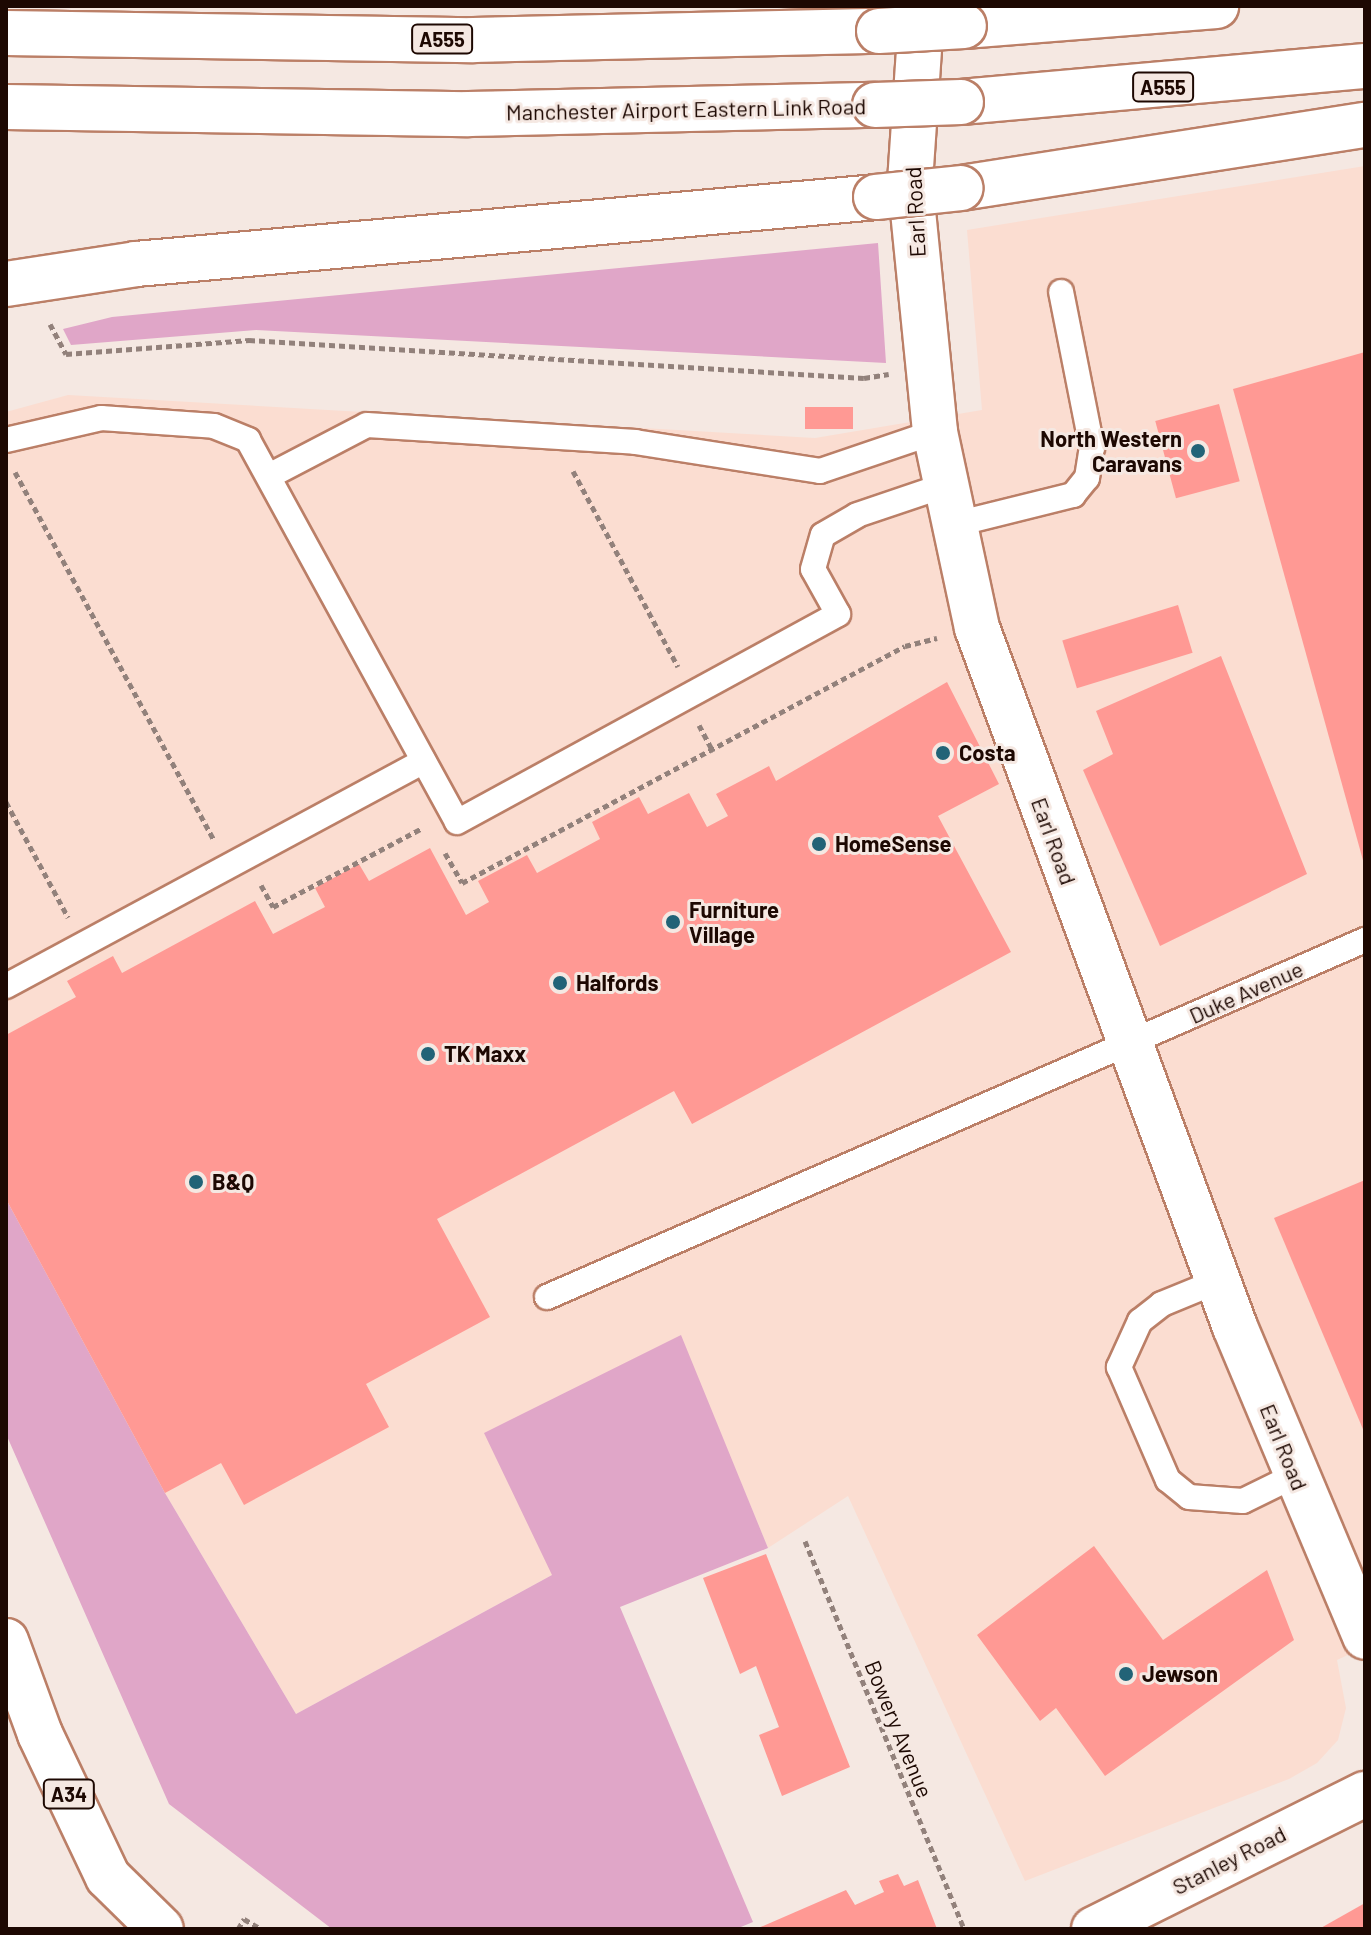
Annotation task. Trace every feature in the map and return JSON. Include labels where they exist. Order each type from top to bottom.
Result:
[{"type":"main road","name":"Earl Road","points":[[922,6],[910,181],[935,432],[948,505],[977,628],[1218,1281],[1365,1637]]},
{"type":"main road","name":"A555","points":[[6,33],[473,40],[879,31],[1216,6]]},
{"type":"main road","name":"Manchester Airport Eastern Link Road","points":[[6,107],[468,114],[875,105],[961,102],[1365,66]]},
{"type":"main road","points":[[6,284],[136,264],[961,188],[1365,125]]},
{"type":"main road","name":"A34","points":[[6,1641],[40,1734],[108,1877],[161,1929]]},
{"type":"main road","name":"Stanley Road","points":[[1094,1929],[1365,1794]]},
{"type":"lane","points":[[6,440],[101,418],[201,424],[248,440],[457,822],[838,614],[813,569],[816,545],[831,527],[948,505],[1073,495],[1087,478],[1092,448],[1061,292]]},
{"type":"lane","points":[[269,476],[367,425],[554,435],[720,453],[820,471],[860,463],[935,432]]},
{"type":"lane","points":[[6,986],[423,761]]},
{"type":"lane","name":"Duke Avenue","points":[[547,1297],[1365,940]]},
{"type":"lane","points":[[1218,1281],[1162,1304],[1140,1321],[1125,1343],[1119,1367],[1168,1480],[1189,1497],[1243,1501],[1296,1475]]},
{"type":"path","points":[[50,324],[66,354],[249,340],[864,378],[928,367]]},
{"type":"path","points":[[554,435],[700,708],[692,712],[713,751]]},
{"type":"path","points":[[6,456],[228,866]]},
{"type":"path","points":[[6,802],[83,945]]},
{"type":"path","name":"Bowery Avenue","points":[[805,1541],[964,1929]]},
{"type":"path","points":[[238,1929],[244,1919],[261,1929]]},
{"type":"shaded area","points":[[1365,166],[1365,1647],[1337,1660],[1346,1708],[1338,1740],[1317,1763],[1289,1779],[1025,1881],[848,1496],[768,1548],[680,1335],[552,1575],[296,1714],[165,1493],[6,1199],[6,412],[68,395],[815,438],[982,410],[967,230]]},
{"type":"shaded area","points":[[878,243],[886,363],[256,330],[71,345],[63,329],[112,317]]},
{"type":"shaded area","points":[[6,1199],[165,1493],[296,1714],[552,1575],[484,1433],[681,1335],[768,1548],[620,1607],[753,1922],[736,1929],[332,1929],[169,1804],[6,1434]]},
{"type":"building","points":[[1365,352],[1365,864],[1364,864],[1233,389]]},
{"type":"building","name":"North Western Caravans","points":[[1219,404],[1240,481],[1176,498],[1155,421]]},
{"type":"building","points":[[805,407],[853,407],[853,429],[805,429]]},
{"type":"building","points":[[1178,605],[1193,653],[1077,688],[1062,640]]},
{"type":"building","points":[[1221,656],[1307,874],[1160,946],[1083,770],[1113,754],[1096,711]]},
{"type":"building","points":[[947,682],[999,784],[938,816],[1011,952],[692,1124],[674,1091],[437,1219],[490,1317],[366,1384],[389,1427],[244,1505],[221,1463],[165,1493],[6,1199],[6,1035],[76,997],[67,981],[113,956],[122,973],[255,901],[273,934],[325,907],[315,888],[359,864],[369,881],[430,848],[466,915],[489,902],[478,881],[527,855],[537,873],[600,839],[592,822],[639,797],[648,814],[689,793],[707,827],[728,816],[716,794],[769,766],[776,781]]},
{"type":"building","points":[[1365,1180],[1365,1434],[1274,1218]]},
{"type":"building","name":"Jewson","points":[[1094,1546],[1163,1640],[1267,1570],[1294,1640],[1105,1776],[1056,1708],[1040,1721],[977,1635]]},
{"type":"building","points":[[766,1554],[850,1767],[782,1796],[759,1735],[779,1727],[756,1666],[740,1674],[703,1578]]},
{"type":"building","points":[[898,1874],[904,1886],[918,1880],[937,1929],[756,1929],[846,1890],[855,1905],[884,1892],[879,1881]]},
{"type":"building","points":[[1365,1903],[1365,1929],[1319,1929]]},
{"type":"place","name":"North Western Caravans","points":[[1198,451]]},
{"type":"place","name":"Costa","points":[[943,753]]},
{"type":"place","name":"HomeSense","points":[[819,844]]},
{"type":"place","name":"Furniture Village","points":[[673,922]]},
{"type":"place","name":"Halfords","points":[[560,983]]},
{"type":"place","name":"TK Maxx","points":[[428,1054]]},
{"type":"place","name":"B&Q","points":[[196,1182]]},
{"type":"place","name":"Jewson","points":[[1126,1674]]}]
